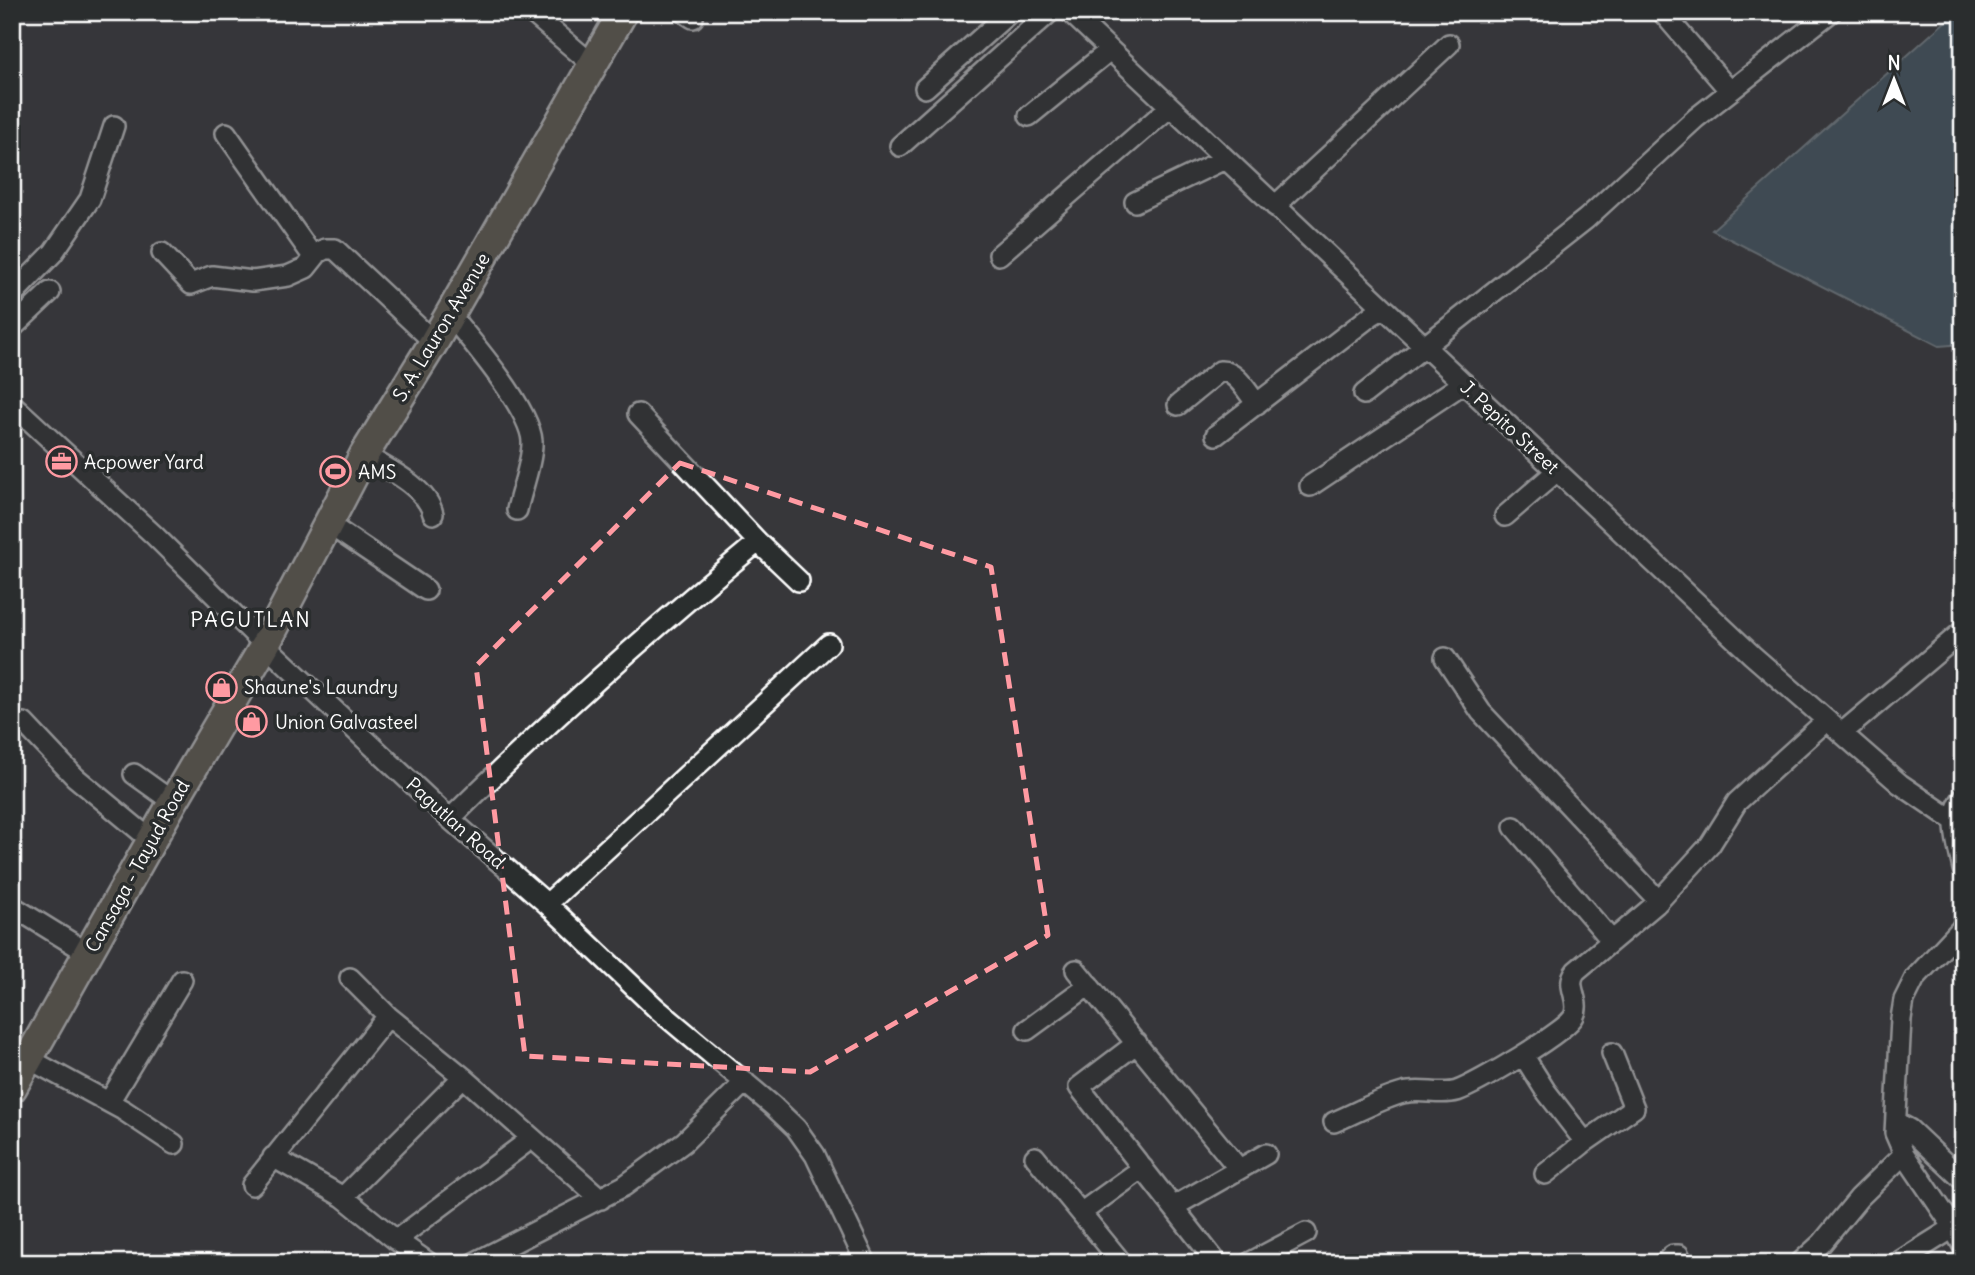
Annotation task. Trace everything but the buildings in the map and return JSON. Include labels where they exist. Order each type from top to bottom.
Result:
[{"type":"highway","name":"S. A. Lauron Avenue","points":[[265,645],[363,455],[434,342],[623,12]]},
{"type":"highway","name":"Cansaga - Tayud Road","points":[[18,1073],[265,645]]},
{"type":"street","points":[[531,12],[593,65]]},
{"type":"street","points":[[925,88],[1010,12]]},
{"type":"street","points":[[900,146],[1050,12]]},
{"type":"street","name":"J. Pepito Street","points":[[1070,12],[1742,646],[1900,784],[1959,826]]},
{"type":"street","points":[[1662,12],[1730,92]]},
{"type":"street","points":[[1364,394],[1586,219],[1696,118],[1831,12]]},
{"type":"street","points":[[1275,206],[1449,44]]},
{"type":"street","points":[[1030,116],[1110,50]]},
{"type":"street","points":[[999,255],[1170,107]]},
{"type":"street","points":[[12,295],[53,253],[90,199],[114,126]]},
{"type":"street","points":[[226,133],[314,258]]},
{"type":"street","points":[[1135,202],[1225,159]]},
{"type":"street","points":[[162,253],[191,284],[212,276],[253,281],[288,276],[306,268],[324,249],[335,250],[434,342]]},
{"type":"street","points":[[12,328],[50,292]]},
{"type":"street","points":[[1216,435],[1372,314],[1384,308]]},
{"type":"street","points":[[450,314],[510,394],[530,427],[532,444],[517,510]]},
{"type":"street","points":[[1178,405],[1224,370],[1232,374],[1257,404]]},
{"type":"street","points":[[1310,486],[1464,383]]},
{"type":"street","name":"Pagutlan Road","points":[[12,404],[154,535],[265,645],[450,819],[547,904],[656,1008],[796,1128],[815,1155],[866,1263]]},
{"type":"street","points":[[638,414],[758,542],[799,581]]},
{"type":"street","points":[[363,455],[402,478],[425,498],[433,514]]},
{"type":"street","points":[[1505,516],[1557,471]]},
{"type":"street","points":[[327,523],[426,590]]},
{"type":"street","points":[[450,819],[513,757],[656,626],[758,542]]},
{"type":"street","points":[[1334,1122],[1404,1093],[1456,1091],[1522,1055],[1557,1032],[1574,1018],[1577,1003],[1571,988],[1571,977],[1659,901],[1710,845],[1737,802],[1963,631]]},
{"type":"street","points":[[547,904],[829,644]]},
{"type":"street","points":[[1445,658],[1481,712],[1659,901]]},
{"type":"street","points":[[24,723],[75,778],[151,840]]},
{"type":"street","points":[[134,774],[173,802]]},
{"type":"street","points":[[1963,798],[1959,802],[1963,869]]},
{"type":"street","points":[[1514,827],[1612,941]]},
{"type":"street","points":[[12,906],[88,953]]},
{"type":"street","points":[[1963,925],[1915,978],[1904,1000],[1895,1133],[1903,1154],[1963,1246]]},
{"type":"street","points":[[1027,1030],[1082,977],[1239,1169]]},
{"type":"street","points":[[350,978],[388,1016],[463,1077],[601,1199]]},
{"type":"street","points":[[109,1102],[182,980]]},
{"type":"street","points":[[252,1185],[388,1016]]},
{"type":"street","points":[[1137,1043],[1079,1087],[1217,1263]]},
{"type":"street","points":[[1545,1174],[1634,1108],[1612,1053]]},
{"type":"street","points":[[1522,1055],[1585,1142]]},
{"type":"street","points":[[18,1073],[109,1102],[174,1144]]},
{"type":"street","points":[[343,1197],[463,1077]]},
{"type":"street","points":[[474,1263],[633,1180],[684,1142],[745,1082]]},
{"type":"street","points":[[1896,1122],[1909,1129],[1963,1180]]},
{"type":"street","points":[[396,1240],[531,1138]]},
{"type":"street","points":[[1174,1207],[1266,1154]]},
{"type":"street","points":[[1800,1263],[1822,1243],[1859,1199],[1903,1154]]},
{"type":"street","points":[[273,1157],[343,1197],[429,1263]]},
{"type":"street","points":[[1035,1157],[1122,1263]]},
{"type":"street","points":[[1082,1212],[1143,1168]]},
{"type":"street","points":[[1896,1263],[1953,1228]]},
{"type":"street","points":[[1249,1263],[1306,1233]]},
{"type":"street","points":[[1664,1263],[1673,1255],[1679,1255],[1682,1263]]},
{"type":"highlighted area","points":[[680,463],[991,567],[1048,935],[810,1072],[525,1056],[476,666]]},
{"type":"water","points":[[1956,12],[1963,12],[1963,344],[1939,346],[1712,230]]},
{"type":"place","name":"Acpower Yard","points":[[61,462]]},
{"type":"place","name":"AMS","points":[[335,472]]},
{"type":"place","name":"Shaune's Laundry","points":[[221,687]]},
{"type":"place","name":"Union Galvasteel","points":[[252,722]]},
{"type":"district","name":"PAGUTLAN","points":[[251,619]]}]
